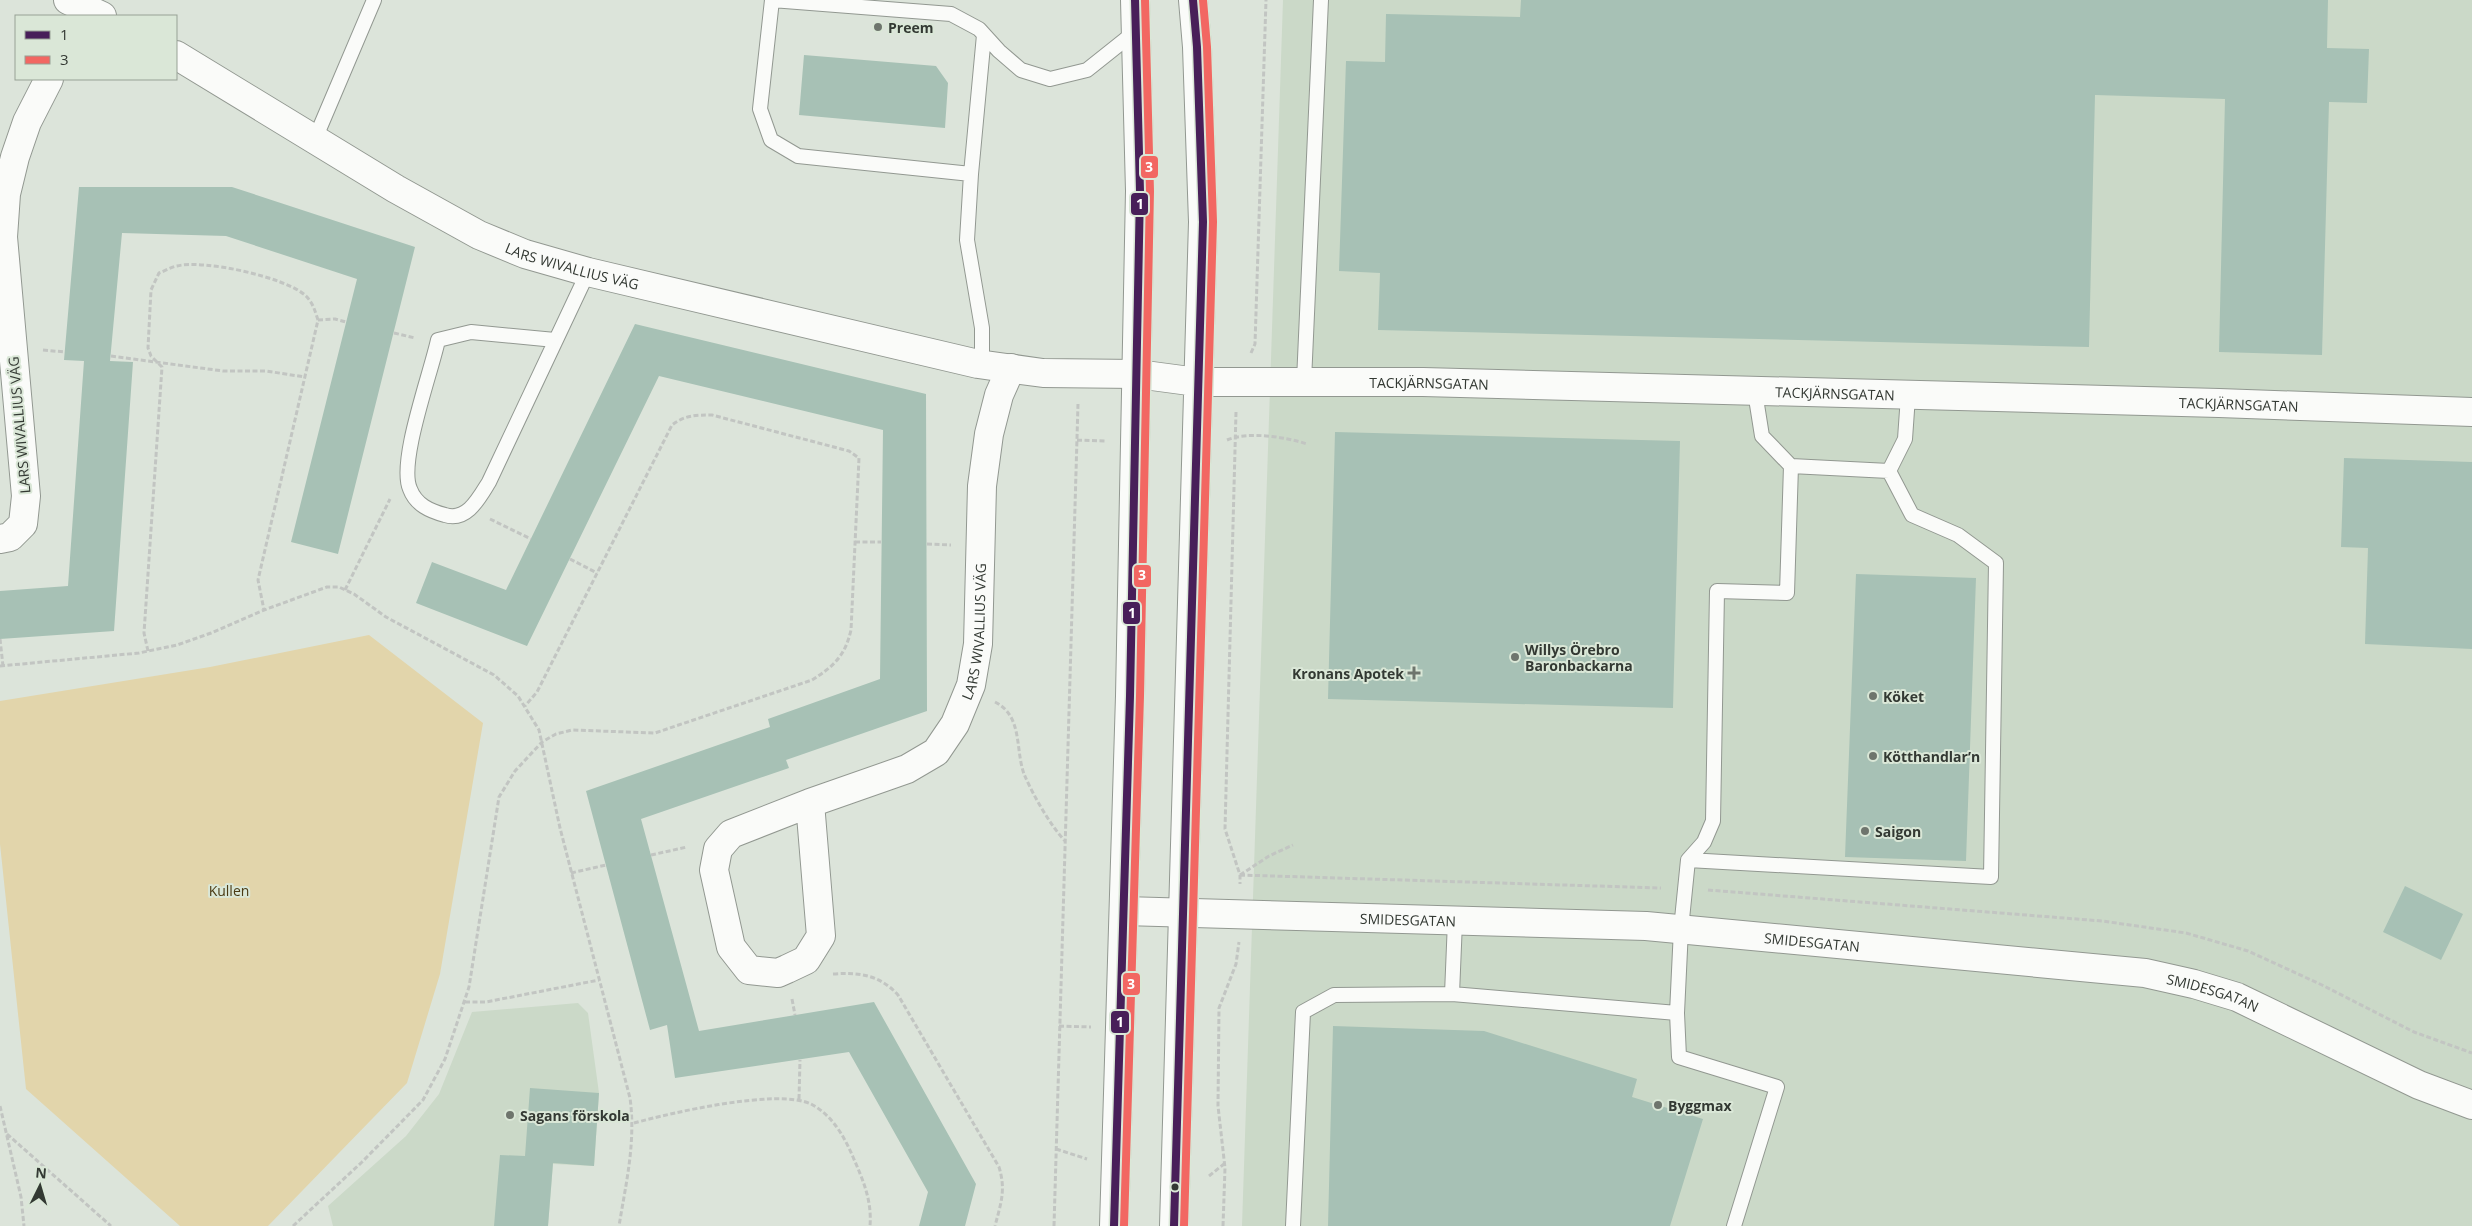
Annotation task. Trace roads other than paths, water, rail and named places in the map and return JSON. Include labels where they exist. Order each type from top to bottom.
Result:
[{"type":"street","points":[[68,0],[97,15]]},
{"type":"street","points":[[1114,1226],[1137,374],[1140,192],[1135,0]]},
{"type":"street","points":[[1174,1226],[1203,222],[1199,96],[1193,0]]},
{"type":"street","name":"LARS WIVALLIUS VÄG","points":[[178,56],[396,189],[479,235],[525,254],[588,272],[982,364],[1043,373],[1137,374],[1197,382]]},
{"type":"street","name":"LARS WIVALLIUS VÄG","points":[[0,539],[10,536],[23,524],[26,496],[4,301],[3,237],[6,194],[27,122],[48,80]]},
{"type":"street","name":"LARS WIVALLIUS VÄG","points":[[810,803],[821,936],[806,960],[778,973],[750,970],[731,947],[714,870],[718,849],[731,834],[810,803],[908,769],[936,752],[955,724],[969,690],[978,644],[982,486],[989,434],[999,395],[1011,368]]},
{"type":"street","name":"TACKJÄRNSGATAN","points":[[1197,382],[1304,381],[2219,403],[2472,412]]},
{"type":"street","name":"SMIDESGATAN","points":[[1124,911],[1681,929],[2145,973],[2194,984],[2236,997],[2419,1085],[2472,1104]]},
{"type":"lane","points":[[314,139],[374,0]]},
{"type":"lane","points":[[971,174],[798,156],[771,140],[760,110],[772,0],[951,14],[980,29],[1021,70],[1050,79],[1087,70],[1136,31]]},
{"type":"lane","points":[[1304,381],[1321,0]]},
{"type":"lane","points":[[982,364],[982,328],[967,240],[984,34]]},
{"type":"lane","points":[[555,340],[470,332],[438,340],[406,465],[410,489],[426,509],[452,518],[472,509],[489,482],[588,272]]},
{"type":"lane","points":[[1755,392],[1762,436],[1791,466],[1889,471]]},
{"type":"lane","points":[[1889,471],[1906,439],[1908,396]]},
{"type":"lane","points":[[1734,1226],[1776,1087],[1679,1057],[1677,1014],[1681,929],[1688,860],[1704,842],[1713,822],[1717,591],[1787,593],[1791,466]]},
{"type":"lane","points":[[1688,860],[1992,877],[1996,563],[1958,535],[1912,514],[1889,471]]},
{"type":"lane","points":[[1452,994],[1455,921]]},
{"type":"lane","points":[[1293,1226],[1303,1012],[1334,994],[1452,994],[1677,1014]]},
{"type":"place","name":"Preem","points":[[878,27]]},
{"type":"place","name":"Willys Örebro Baronbackarna","points":[[1515,657]]},
{"type":"place","name":"Kronans Apotek","points":[[1414,673]]},
{"type":"place","name":"Köket","points":[[1873,696]]},
{"type":"place","name":"Kötthandlar’n","points":[[1873,756]]},
{"type":"place","name":"Saigon","points":[[1865,831]]},
{"type":"place","name":"Byggmax","points":[[1658,1105]]},
{"type":"place","name":"Sagans förskola","points":[[510,1115]]},
{"type":"park label","name":"Kullen","points":[[229,890]]}]
